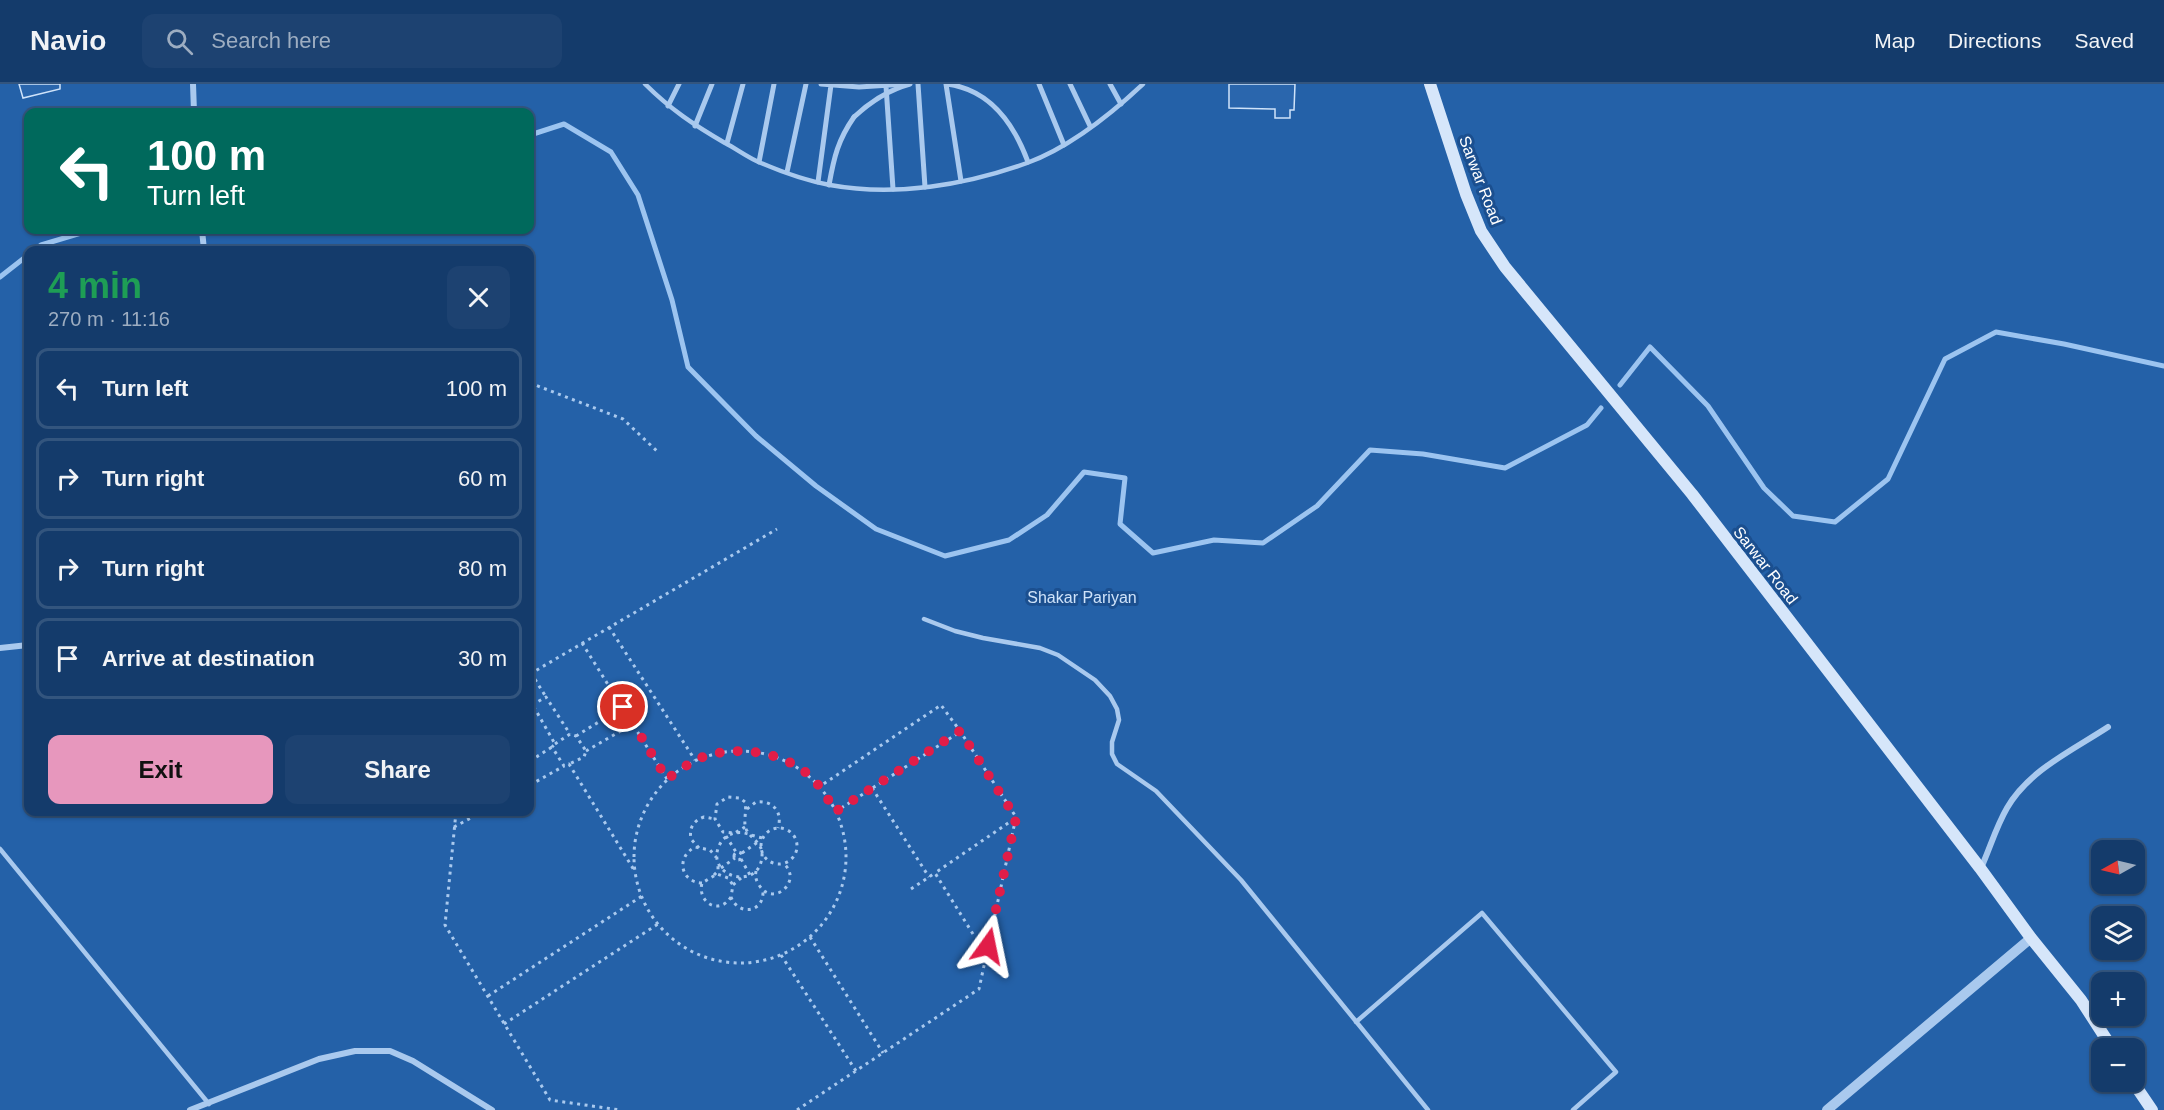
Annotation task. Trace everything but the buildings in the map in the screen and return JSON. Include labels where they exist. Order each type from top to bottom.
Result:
[{"type":"main road","name":"Sarwar Road","points":[[1430,84],[1466,194],[1481,231],[1505,267],[1692,494],[1980,868],[2031,938],[2081,1000],[2106,1038]]},
{"type":"main road","points":[[2140,1092],[2152,1110]]},
{"type":"street","points":[[193,84],[194,108]]},
{"type":"street","points":[[668,106],[679,84]]},
{"type":"street","points":[[695,126],[712,84]]},
{"type":"street","points":[[727,143],[743,84]]},
{"type":"street","points":[[759,162],[774,84]]},
{"type":"street","points":[[787,172],[806,84]]},
{"type":"street","points":[[821,84],[886,86],[908,84]]},
{"type":"street","points":[[829,185],[834,155],[842,135],[854,117],[870,102],[889,91],[908,84]]},
{"type":"street","points":[[918,84],[926,187]]},
{"type":"street","points":[[961,181],[946,84],[973,92],[991,104],[1006,119],[1018,137],[1028,162]]},
{"type":"street","points":[[1040,84],[1064,145]]},
{"type":"street","points":[[1070,84],[1090,126]]},
{"type":"street","points":[[1110,84],[1121,105]]},
{"type":"street","points":[[818,182],[831,85]]},
{"type":"street","points":[[886,86],[893,189]]},
{"type":"street","points":[[0,648],[24,645]]},
{"type":"street","points":[[1980,868],[1991,847],[1997,826],[2008,806],[2028,779],[2108,727]]},
{"type":"street","points":[[1827,1110],[2031,938]]},
{"type":"street","points":[[190,1110],[319,1059],[355,1051],[390,1051],[413,1061],[492,1110]]},
{"type":"lane","points":[[645,84],[668,106],[695,126],[759,162],[829,185],[893,189],[926,187],[961,181],[1028,162],[1064,145],[1121,105],[1143,84]]},
{"type":"lane","points":[[924,619],[955,631],[1040,648],[1058,655],[1095,680],[1110,696],[1117,708],[1119,720],[1112,742],[1112,754],[1117,764],[1156,791],[1240,880],[1428,1110]]},
{"type":"lane","points":[[0,849],[209,1104]]},
{"type":"lane","points":[[1356,1022],[1482,913],[1616,1072],[1573,1110]]},
{"type":"path","points":[[534,385],[623,419],[659,453]]},
{"type":"path","points":[[534,671],[777,529]]},
{"type":"path","points":[[609,627],[695,760]]},
{"type":"path","points":[[582,643],[667,779]]},
{"type":"path","points":[[534,679],[570,734],[576,736],[586,751]]},
{"type":"path","points":[[534,704],[546,697]]},
{"type":"path","points":[[797,1110],[979,989],[1016,818],[941,705],[819,787]]},
{"type":"path","points":[[576,736],[623,707]]},
{"type":"path","points":[[534,709],[553,746],[635,871]]},
{"type":"path","points":[[534,783],[584,757],[586,751],[633,724]]},
{"type":"path","points":[[835,812],[960,731]]},
{"type":"path","points":[[534,758],[570,734]]},
{"type":"path","points":[[731,750],[767,754],[801,769],[827,795],[843,828],[847,864],[838,900],[818,931],[788,953],[756,963],[722,963],[691,952],[664,932],[644,904],[635,871],[635,837],[647,806],[667,779],[695,760],[731,750]]},
{"type":"path","points":[[872,788],[929,877]]},
{"type":"path","points":[[723,832],[715,819],[717,804],[728,797],[740,798],[745,802],[747,809],[745,827],[758,842],[768,861]]},
{"type":"path","points":[[747,809],[756,802],[762,801],[773,806],[779,816],[778,828]]},
{"type":"path","points":[[455,816],[445,926],[550,1100],[620,1110]]},
{"type":"path","points":[[454,827],[475,816]]},
{"type":"path","points":[[699,848],[691,839],[691,828],[694,823],[704,817],[715,819]]},
{"type":"path","points":[[911,889],[1016,818]]},
{"type":"path","points":[[723,832],[735,833],[745,827]]},
{"type":"path","points":[[710,849],[726,836],[735,833],[741,832],[763,838],[778,828],[789,831],[796,840],[796,852],[784,864]]},
{"type":"path","points":[[723,832],[717,859],[718,871],[714,875],[702,883],[691,880],[683,871],[685,854],[695,847],[710,849],[716,854],[717,859],[721,868],[730,876],[756,879]]},
{"type":"path","points":[[726,836],[736,852],[742,854]]},
{"type":"path","points":[[702,883],[701,895],[704,899],[712,906],[722,905],[727,903],[731,897],[733,885],[750,875],[757,869],[768,861],[784,864],[790,873],[789,885],[785,890],[774,895],[763,891],[756,879],[757,869],[761,860],[763,838]]},
{"type":"path","points":[[750,875],[741,859],[742,854],[758,842]]},
{"type":"path","points":[[735,858],[736,852]]},
{"type":"path","points":[[721,868],[735,858],[741,859]]},
{"type":"path","points":[[935,873],[973,933]]},
{"type":"path","points":[[714,875],[724,875],[733,885]]},
{"type":"path","points":[[731,897],[737,907],[753,909],[761,902],[763,891]]},
{"type":"path","points":[[488,997],[642,896]]},
{"type":"path","points":[[504,1024],[658,924]]},
{"type":"path","points":[[810,937],[884,1053]]},
{"type":"path","points":[[781,955],[856,1071]]},
{"type":"green space","name":"Shakar Pariyan","points":[[0,84],[2164,84],[2164,1110],[0,1110]]},
{"type":"waterway","points":[[534,134],[564,124],[611,152],[638,195],[672,300],[688,367],[756,436],[816,486],[876,529],[945,556],[1009,540],[1047,515],[1084,472],[1125,478],[1120,524],[1153,553],[1214,540],[1263,543],[1317,506],[1370,450],[1423,454],[1505,468],[1587,425],[1601,408]]},
{"type":"waterway","points":[[40,246],[78,234]]},
{"type":"waterway","points":[[0,277],[24,258]]},
{"type":"waterway","points":[[1620,385],[1650,347],[1708,406],[1764,488],[1793,516],[1835,522],[1888,479],[1945,359],[1996,332],[2164,366]]},
{"type":"route","points":[[623,707],[667,779],[695,760],[731,750],[767,754],[801,769],[827,795],[835,812],[960,731],[1016,818],[988,946]]}]
